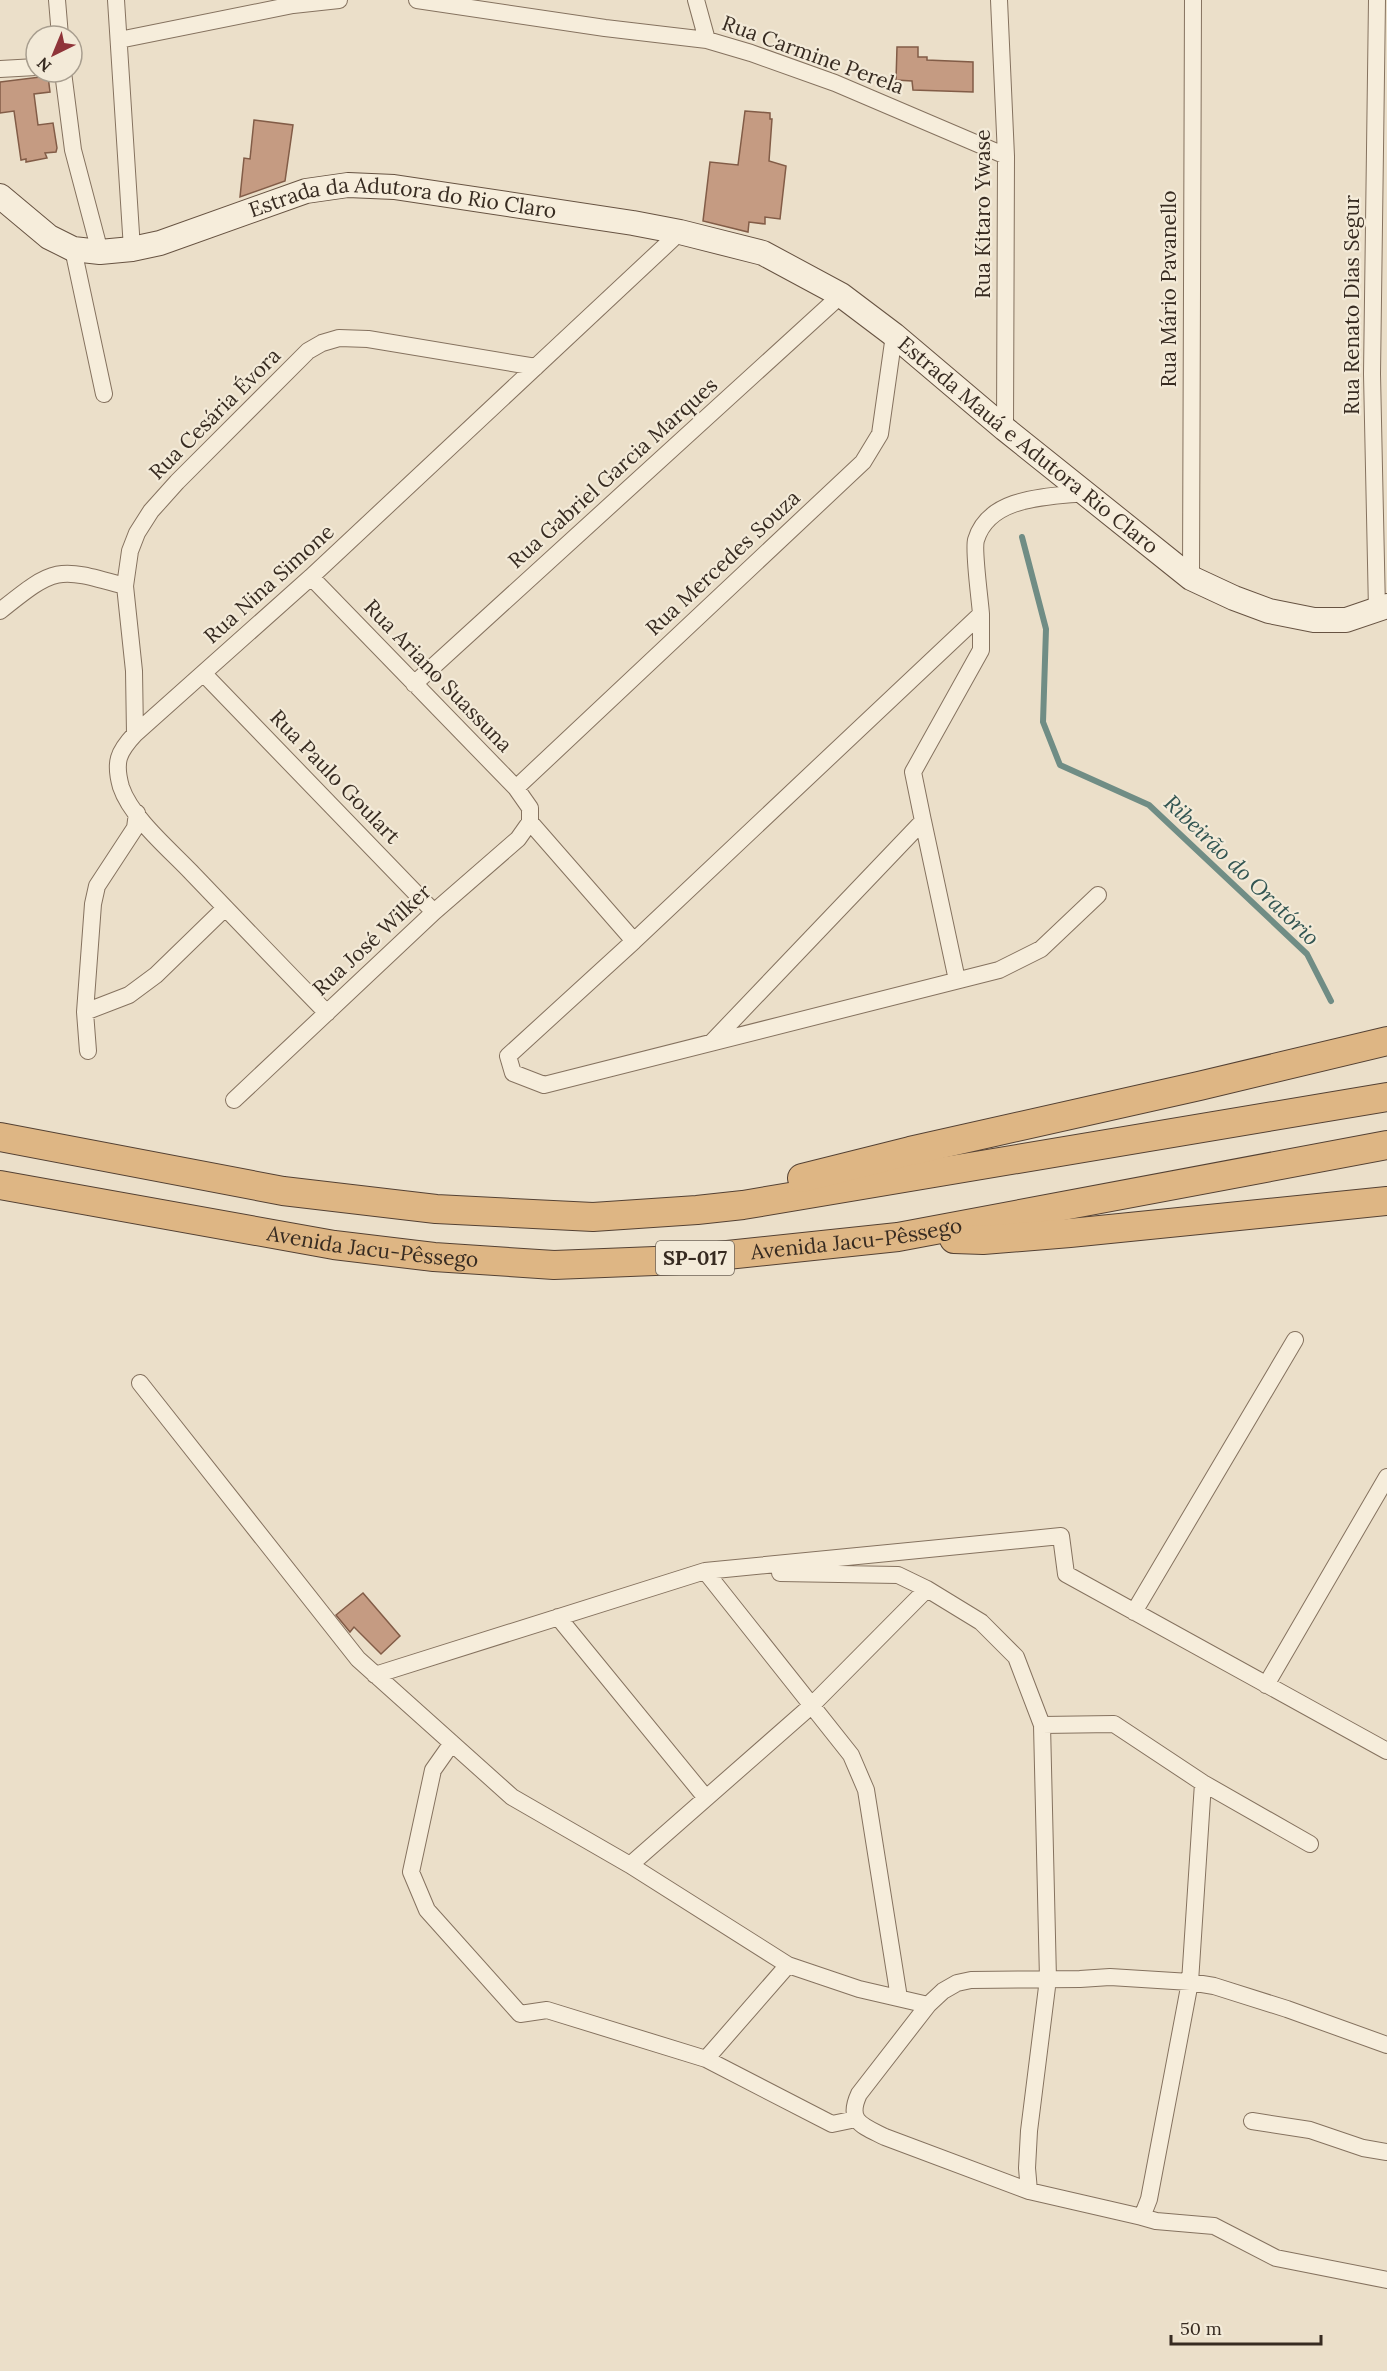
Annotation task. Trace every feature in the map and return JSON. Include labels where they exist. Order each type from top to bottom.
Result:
[{"type":"highway","points":[[743,1205],[791,1181],[839,1168],[1387,1041]]},
{"type":"highway","name":"SP-017","points":[[0,1137],[283,1191],[436,1209],[593,1217],[743,1205],[1387,1097]]},
{"type":"highway","name":"Avenida Jacu-Pêssego","points":[[0,1185],[334,1245],[434,1257],[554,1265],[680,1260],[898,1237],[1387,1145]]},
{"type":"highway","points":[[898,1237],[983,1240],[1387,1201]]},
{"type":"main road","name":"Estrada da Adutora do Rio Claro","points":[[73,249],[100,252],[160,243],[306,190],[348,185],[417,191],[680,232]]},
{"type":"main road","points":[[0,196],[49,237],[73,249]]},
{"type":"main road","name":"Estrada Mauá e Adutora Rio Claro","points":[[680,232],[763,253],[841,295],[894,335],[1005,429],[1191,578],[1269,611],[1314,620],[1346,620],[1382,608]]},
{"type":"street","points":[[57,0],[59,24]]},
{"type":"street","points":[[116,0],[132,249]]},
{"type":"street","points":[[119,40],[294,5],[339,0]]},
{"type":"street","name":"Rua Carmine Perela","points":[[417,0],[605,28],[707,40],[835,83],[1006,156]]},
{"type":"street","points":[[696,0],[707,40]]},
{"type":"street","name":"Rua Kitaro Ywase","points":[[999,0],[1006,156],[1005,429]]},
{"type":"street","name":"Rua Mário Pavanello","points":[[1191,578],[1193,0]]},
{"type":"street","name":"Rua Renato Dias Segur","points":[[1377,0],[1372,374],[1382,608]]},
{"type":"street","points":[[0,69],[24,68]]},
{"type":"street","points":[[65,84],[73,150],[100,252]]},
{"type":"street","name":"Rua Nina Simone","points":[[327,1013],[225,908],[127,801],[122,789],[117,759],[135,734],[311,577],[680,232]]},
{"type":"street","points":[[73,249],[104,394]]},
{"type":"street","name":"Rua Gabriel Garcia Marques","points":[[414,684],[841,295]]},
{"type":"street","name":"Rua Mercedes Souza","points":[[516,788],[863,462],[880,434],[894,335]]},
{"type":"street","name":"Rua Cesária Évora","points":[[135,734],[134,670],[125,586],[130,551],[137,533],[151,511],[177,482],[308,351],[322,343],[339,338],[368,339],[536,367]]},
{"type":"street","points":[[957,980],[913,771],[981,650],[976,540],[991,515],[1028,499],[1085,494]]},
{"type":"street","points":[[0,611],[36,582],[65,573],[80,574],[125,586]]},
{"type":"street","name":"Rua Ariano Suassuna","points":[[311,577],[516,788],[530,815],[634,941]]},
{"type":"street","points":[[981,614],[634,941],[508,1056],[513,1073],[544,1085],[999,970],[1041,949],[1098,895]]},
{"type":"street","name":"Rua Paulo Goulart","points":[[204,674],[435,912]]},
{"type":"street","points":[[88,1051],[85,1011],[93,904],[97,886],[135,828],[137,813]]},
{"type":"street","name":"Rua José Wilker","points":[[234,1100],[435,912],[518,839],[530,815]]},
{"type":"street","points":[[712,1043],[923,821]]},
{"type":"street","points":[[85,1011],[129,995],[156,975],[225,908]]},
{"type":"street","points":[[1134,1612],[1295,1340]]},
{"type":"street","points":[[140,1383],[358,1659],[512,1797],[630,1865],[788,1965],[859,1989],[928,2005]]},
{"type":"street","points":[[1266,1685],[1387,1477]]},
{"type":"street","points":[[375,1675],[705,1571],[1060,1536],[1066,1574],[1387,1752]]},
{"type":"street","points":[[705,1571],[898,1575],[927,1589],[981,1622],[1016,1657],[1042,1725],[1048,1979],[1029,2131],[1027,2168],[1029,2191]]},
{"type":"street","points":[[705,1571],[851,1755],[866,1790],[899,1998]]},
{"type":"street","points":[[630,1865],[811,1706],[927,1589]]},
{"type":"street","points":[[558,1617],[706,1798]]},
{"type":"street","points":[[1042,1725],[1114,1724],[1203,1783],[1310,1844]]},
{"type":"street","points":[[452,1743],[433,1770],[411,1872],[427,1910],[520,2014],[547,2010],[706,2059],[832,2124],[856,2119]]},
{"type":"street","points":[[1142,2217],[1149,2199],[1190,1982],[1203,1783]]},
{"type":"street","points":[[706,2059],[788,1965]]},
{"type":"street","points":[[1387,2045],[1214,1986],[1190,1982],[1110,1977],[971,1980],[957,1983],[943,1991],[928,2005],[859,2094],[853,2110],[856,2119],[864,2126],[885,2137],[1029,2191],[1156,2221],[1214,2226],[1276,2258],[1387,2280]]},
{"type":"street","points":[[1252,2121],[1310,2130],[1363,2148],[1387,2152]]},
{"type":"building","points":[[897,47],[918,47],[918,57],[927,57],[927,60],[973,62],[973,92],[913,90],[912,81],[896,80]]},
{"type":"building","points":[[24,79],[24,84],[49,84],[50,92],[34,94],[38,125],[53,123],[56,152],[45,153],[47,158],[26,162],[26,159],[21,160],[14,111],[0,113],[0,82]]},
{"type":"building","points":[[745,111],[770,113],[770,119],[772,119],[769,161],[786,166],[780,219],[765,217],[765,224],[749,222],[748,232],[703,221],[710,162],[738,165]]},
{"type":"building","points":[[254,120],[293,125],[285,181],[240,197],[244,158],[250,159]]},
{"type":"building","points":[[363,1593],[400,1636],[381,1654],[354,1627],[350,1632],[336,1615]]},
{"type":"waterway","name":"Ribeirão do Oratório","points":[[1022,537],[1046,629],[1043,722],[1060,765],[1149,805],[1307,954],[1331,1001]]}]
